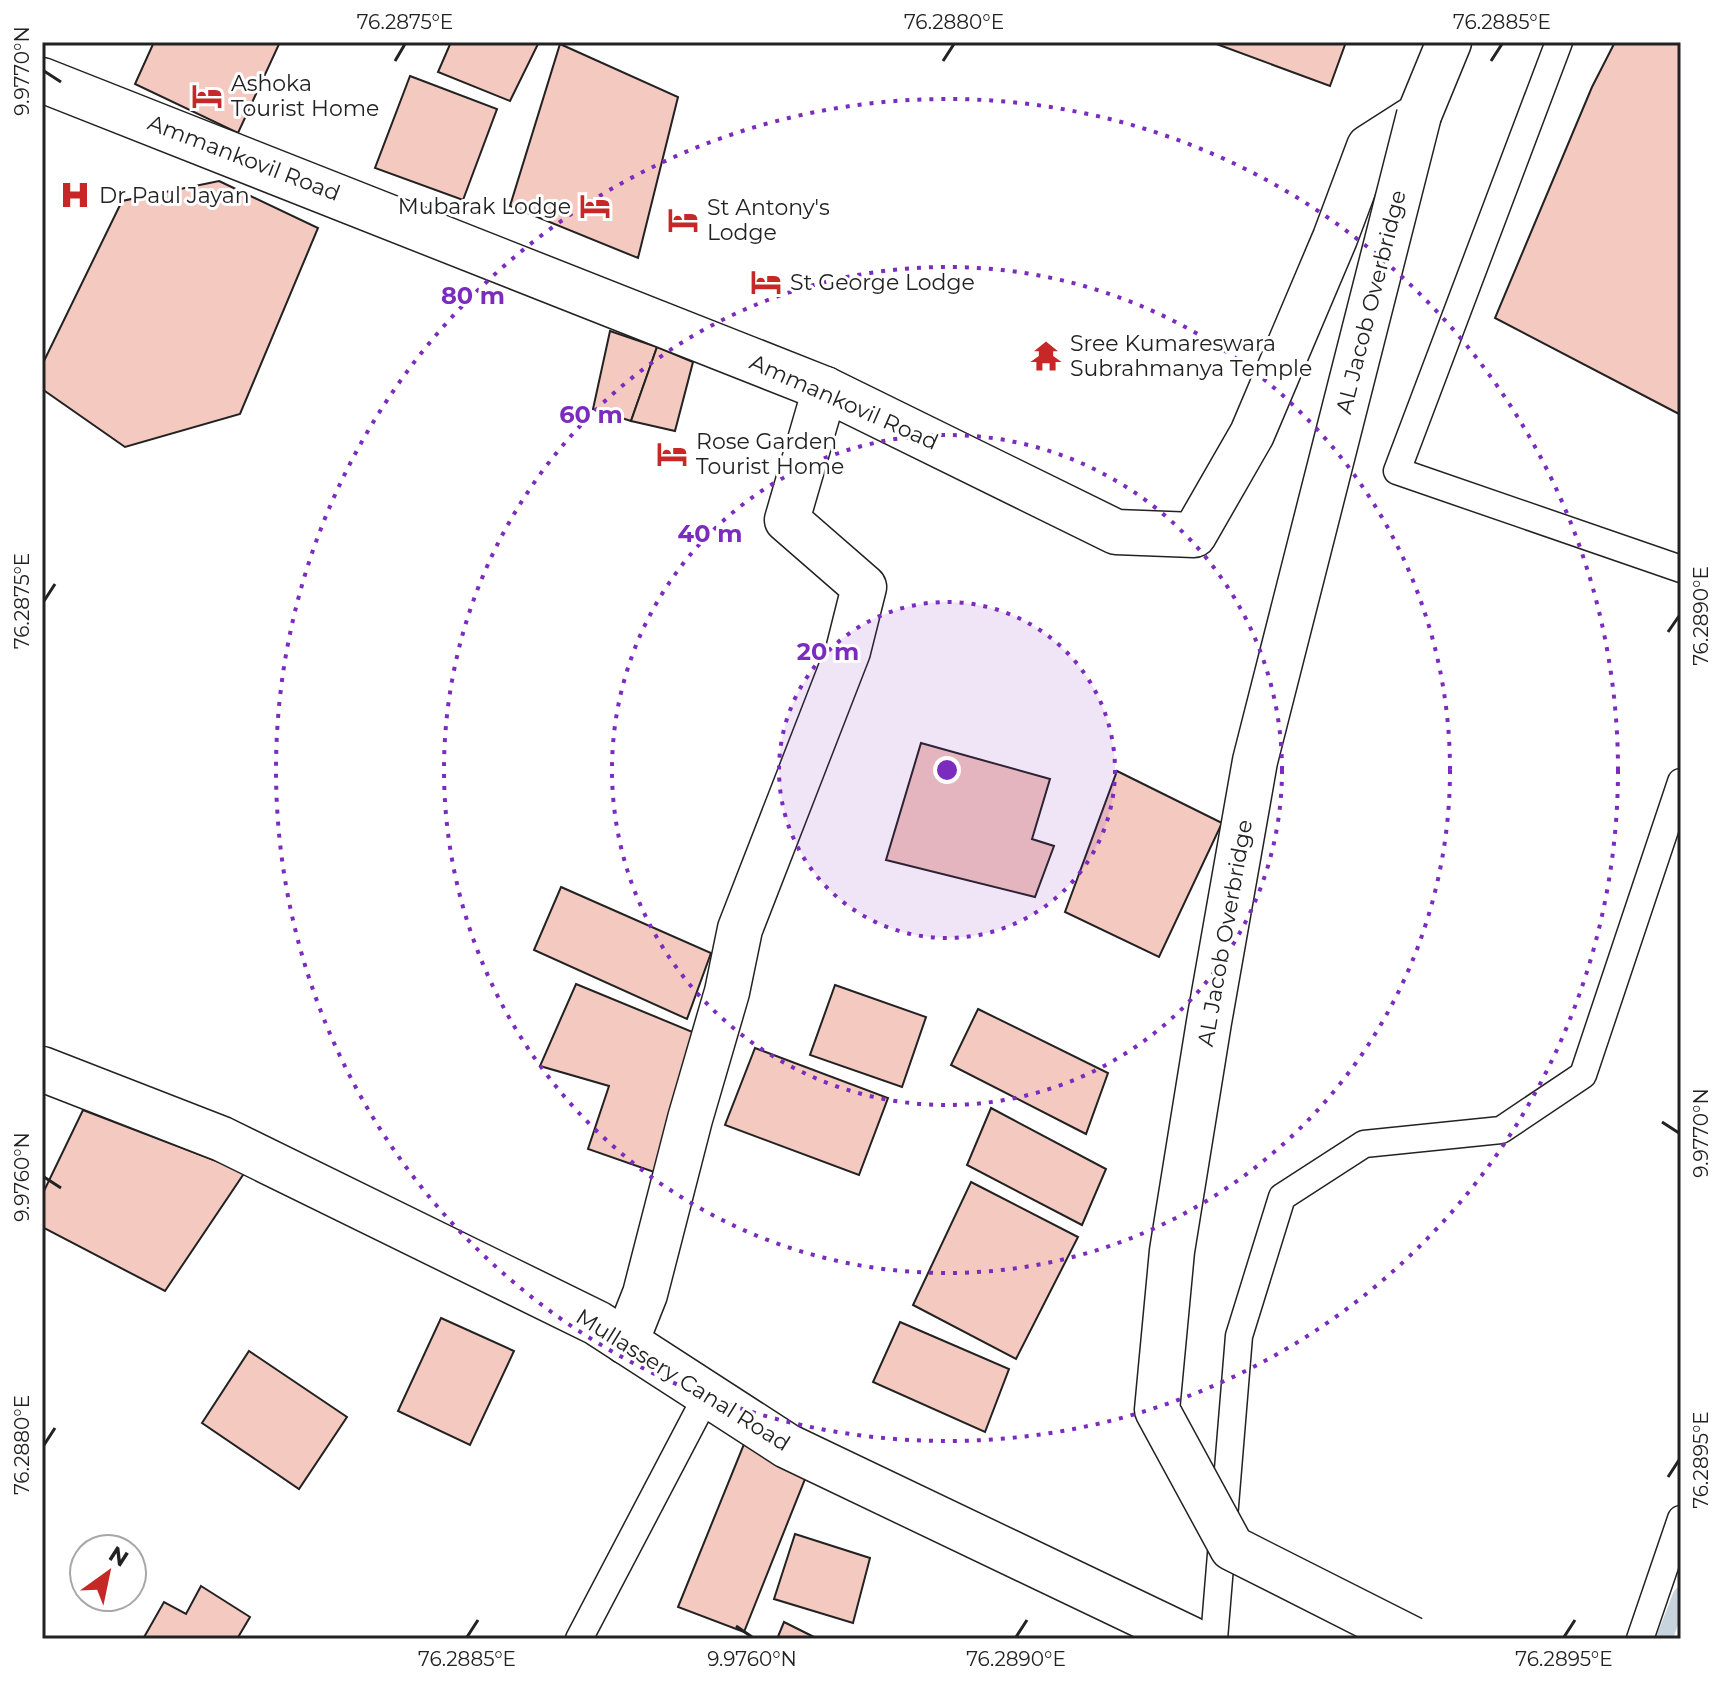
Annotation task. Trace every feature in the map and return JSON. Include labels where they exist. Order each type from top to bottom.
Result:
[{"type":"street","name":"AL Jacob Overbridge","points":[[1412,1639],[1232,1548],[1157,1410],[1172,1251],[1255,761],[1419,115],[1449,42]]},
{"type":"street","name":"Ammankovil Road","points":[[42,80],[825,389],[1116,532],[1194,535],[1252,434],[1335,238],[1369,147],[1419,115]]},
{"type":"street","points":[[626,1342],[645,1294],[690,1119],[727,992],[740,929],[848,651],[864,587],[787,520],[825,389]]},
{"type":"street","name":"Mullassery Canal Road","points":[[42,1069],[222,1139],[597,1323],[787,1446],[1191,1639]]},
{"type":"lane","points":[[1559,42],[1397,471],[1681,569]]},
{"type":"lane","points":[[1214,1639],[1239,1336],[1282,1197],[1364,1144],[1501,1130],[1583,1075],[1681,782]]},
{"type":"lane","points":[[579,1639],[707,1395]]},
{"type":"lane","points":[[1640,1639],[1681,1519]]},
{"type":"building","name":"Ashoka Tourist Home","points":[[154,42],[280,42],[238,133],[135,84]]},
{"type":"building","points":[[451,42],[539,42],[510,101],[438,72]]},
{"type":"building","points":[[1211,42],[1346,42],[1330,86]]},
{"type":"building","points":[[1615,42],[1681,42],[1681,415],[1495,318],[1592,87]]},
{"type":"building","points":[[560,44],[678,97],[638,258],[510,206]]},
{"type":"building","points":[[410,76],[497,109],[463,200],[375,168]]},
{"type":"building","points":[[219,181],[318,228],[240,414],[125,447],[42,389],[42,365],[122,201]]},
{"type":"building","points":[[610,331],[657,347],[631,421],[593,409]]},
{"type":"building","points":[[657,347],[693,362],[675,431],[631,421]]},
{"type":"building","points":[[921,743],[1050,779],[1032,839],[1054,846],[1035,897],[886,860]]},
{"type":"building","points":[[1117,771],[1222,823],[1159,957],[1065,912]]},
{"type":"building","points":[[561,887],[711,953],[687,1019],[534,950]]},
{"type":"building","points":[[576,984],[695,1033],[654,1172],[588,1149],[609,1086],[540,1066]]},
{"type":"building","points":[[835,985],[926,1017],[902,1087],[810,1055]]},
{"type":"building","points":[[978,1009],[1108,1073],[1086,1134],[951,1065]]},
{"type":"building","points":[[755,1048],[888,1098],[859,1175],[725,1125]]},
{"type":"building","points":[[991,1108],[1106,1169],[1082,1225],[967,1165]]},
{"type":"building","points":[[83,1110],[245,1172],[165,1291],[42,1227],[42,1195]]},
{"type":"building","points":[[971,1182],[1078,1237],[1016,1359],[913,1305]]},
{"type":"building","points":[[441,1318],[514,1351],[470,1445],[398,1411]]},
{"type":"building","points":[[900,1322],[1009,1369],[985,1432],[873,1382]]},
{"type":"building","points":[[249,1351],[347,1417],[299,1489],[202,1423]]},
{"type":"building","points":[[744,1444],[809,1469],[744,1632],[678,1607]]},
{"type":"building","points":[[795,1534],[870,1558],[853,1623],[774,1599]]},
{"type":"building","points":[[201,1586],[250,1617],[237,1639],[143,1639],[164,1602],[186,1614]]},
{"type":"building","points":[[784,1622],[818,1639],[777,1639]]},
{"type":"waterway","points":[[1664,1639],[1681,1595]]},
{"type":"place","name":"Ashoka Tourist Home","points":[[207,96]]},
{"type":"place","name":"Dr Paul Jayan","points":[[75,195]]},
{"type":"place","name":"Mubarak Lodge","points":[[595,206]]},
{"type":"place","name":"St Antony's Lodge","points":[[683,220]]},
{"type":"place","name":"St George Lodge","points":[[766,282]]},
{"type":"place","name":"Sree Kumareswara Subrahmanya Temple","points":[[1046,356]]},
{"type":"place","name":"Rose Garden Tourist Home","points":[[672,454]]}]
